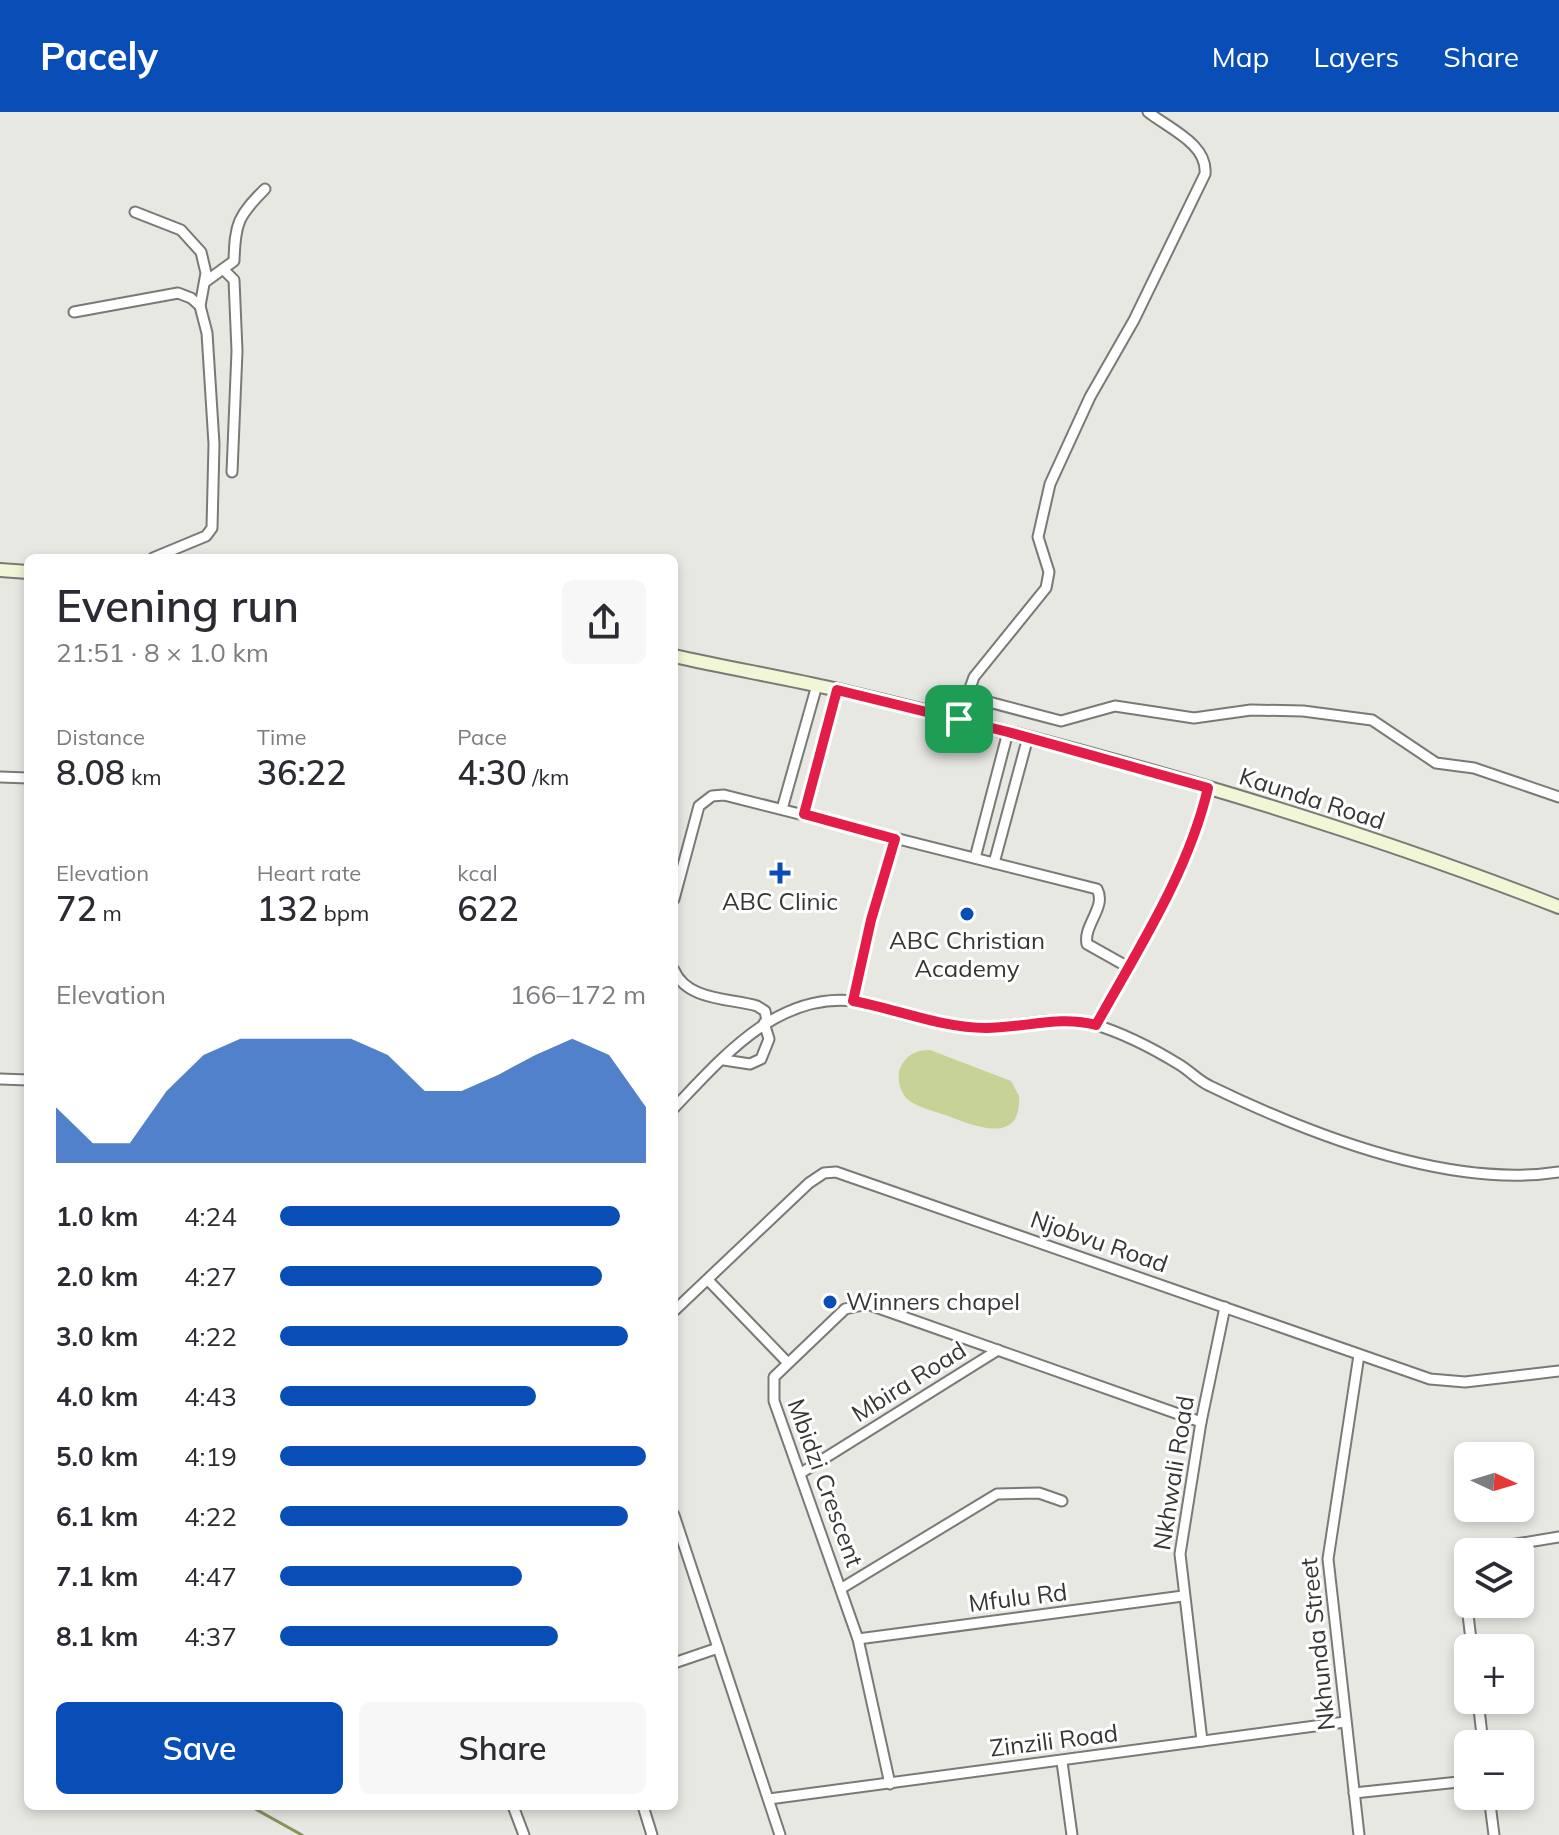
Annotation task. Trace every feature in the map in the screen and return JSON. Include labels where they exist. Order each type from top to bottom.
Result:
[{"type":"main road","points":[[0,570],[24,572]]},
{"type":"main road","name":"Kaunda Road","points":[[678,657],[817,685],[959,719],[1208,788],[1559,907]]},
{"type":"street","points":[[959,719],[974,677],[1046,588],[1049,572],[1038,537],[1047,493],[1090,397],[1134,320],[1205,174],[1206,164],[1200,151],[1148,112]]},
{"type":"street","points":[[232,472],[237,351],[235,228],[241,212],[265,189]]},
{"type":"street","points":[[135,212],[181,230],[201,252],[205,282],[200,306],[207,333],[214,444],[212,528],[206,536],[163,554]]},
{"type":"street","points":[[205,282],[234,261]]},
{"type":"street","points":[[223,269],[234,280]]},
{"type":"street","points":[[74,312],[178,293],[200,306]]},
{"type":"street","points":[[782,809],[817,685]]},
{"type":"street","points":[[804,814],[837,690]]},
{"type":"street","points":[[966,696],[1061,721],[1115,706],[1194,718],[1251,710],[1303,711],[1372,720],[1436,763],[1474,768],[1559,797]]},
{"type":"street","points":[[975,858],[1008,732]]},
{"type":"street","points":[[994,863],[1028,737]]},
{"type":"street","points":[[0,777],[24,778]]},
{"type":"street","points":[[1096,1025],[1181,866],[1196,831],[1208,788]]},
{"type":"street","points":[[678,884],[699,806],[705,799],[724,795],[1097,889],[1100,901],[1087,930],[1087,944],[1128,967]]},
{"type":"street","points":[[853,1001],[871,920],[895,839]]},
{"type":"street","points":[[678,976],[704,996],[757,1006],[765,1011],[769,1039],[761,1059],[750,1064],[724,1060]]},
{"type":"street","points":[[678,1104],[766,1022],[812,1003],[853,1001],[960,1026],[1000,1027],[1058,1021],[1096,1025],[1166,1057],[1210,1086],[1387,1156],[1499,1174],[1559,1172]]},
{"type":"street","points":[[0,1079],[24,1080]]},
{"type":"street","name":"Njobvu Road","points":[[678,1307],[809,1183],[824,1173],[836,1172],[1359,1355],[1448,1382],[1559,1371]]},
{"type":"street","points":[[708,1280],[787,1362]]},
{"type":"street","name":"Mbidzi Crescent","points":[[890,1784],[858,1639],[772,1395],[774,1377],[845,1309],[862,1303],[1201,1422]]},
{"type":"street","name":"Nkhwali Road","points":[[1202,1741],[1180,1554],[1201,1422],[1225,1307]]},
{"type":"street","name":"Mbira Road","points":[[801,1473],[998,1350]]},
{"type":"street","name":"Nkhunda Street","points":[[1359,1355],[1328,1545],[1330,1598],[1359,1835]]},
{"type":"street","points":[[842,1588],[997,1494],[1039,1493],[1062,1501]]},
{"type":"street","points":[[678,1527],[780,1835]]},
{"type":"street","points":[[1534,1541],[1559,1537]]},
{"type":"street","name":"Mfulu Rd","points":[[858,1639],[1183,1596]]},
{"type":"street","points":[[678,1662],[718,1648]]},
{"type":"street","name":"Zinzili Road","points":[[769,1799],[1345,1722]]},
{"type":"street","points":[[1062,1762],[1072,1835]]},
{"type":"street","points":[[1354,1793],[1454,1782]]},
{"type":"street","points":[[515,1810],[524,1835]]},
{"type":"street","points":[[644,1810],[652,1835]]},
{"type":"street","points":[[1491,1810],[1494,1835]]},
{"type":"green space","points":[[930,1050],[1011,1081],[1019,1096],[1018,1112],[1013,1122],[1005,1127],[983,1127],[926,1109],[907,1099],[899,1082],[901,1066],[912,1054]]},
{"type":"waterway","points":[[257,1810],[302,1835]]},
{"type":"place","name":"ABC Clinic","points":[[780,873]]},
{"type":"place","name":"ABC Christian Academy","points":[[967,914]]},
{"type":"place","name":"Winners chapel","points":[[830,1302]]},
{"type":"route","points":[[837,690],[959,719],[1208,788],[1196,831],[1176,878],[1096,1025],[1083,1021],[1058,1021],[986,1028],[960,1026],[853,1001],[871,920],[895,839],[804,814],[837,690]]}]
